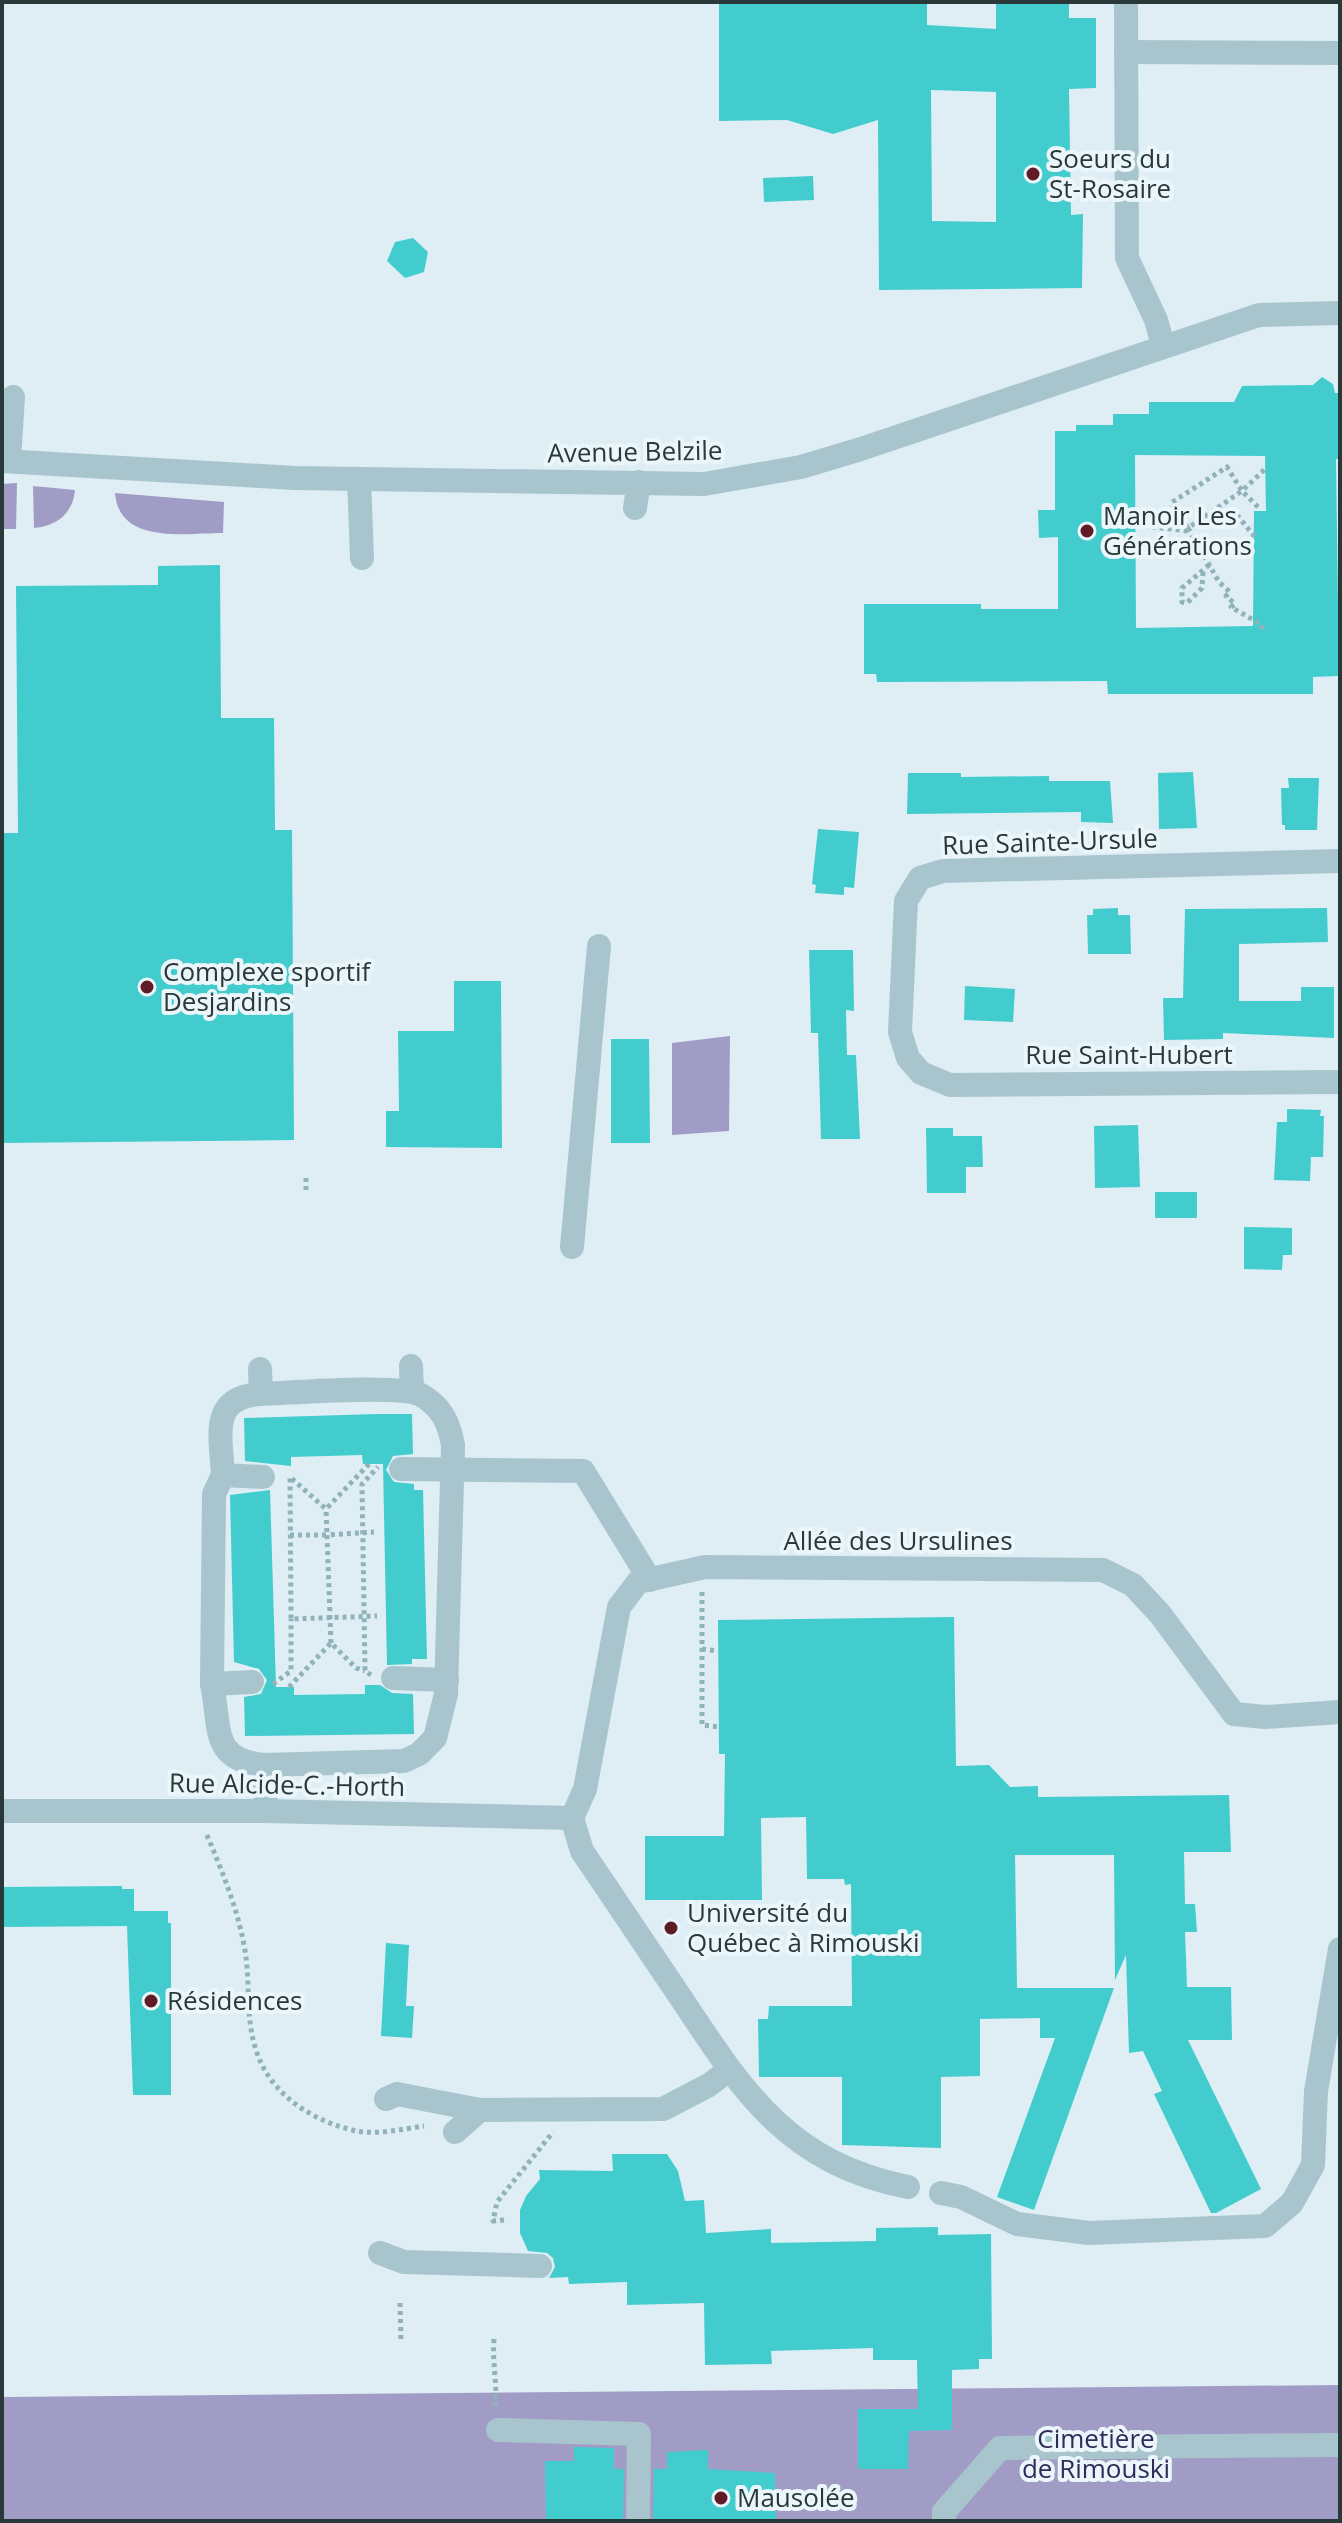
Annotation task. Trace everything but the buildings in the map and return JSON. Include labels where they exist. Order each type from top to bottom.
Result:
[{"type":"street","points":[[1126,2],[1127,258],[1156,320],[1163,345]]},
{"type":"street","points":[[1126,52],[1340,53]]},
{"type":"street","name":"Avenue Belzile","points":[[5,461],[187,474],[704,484],[801,467],[861,449],[1259,315],[1340,313]]},
{"type":"street","points":[[5,461],[13,397]]},
{"type":"street","points":[[359,479],[362,558]]},
{"type":"street","points":[[635,508],[639,482]]},
{"type":"street","name":"Rue Sainte-Ursule","points":[[921,1073],[908,1058],[900,1032],[906,901],[920,878],[943,871],[1340,861]]},
{"type":"street","points":[[572,1247],[599,946]]},
{"type":"street","name":"Rue Saint-Hubert","points":[[921,1073],[950,1085],[1340,1082]]},
{"type":"street","points":[[411,1366],[412,1391]]},
{"type":"street","points":[[260,1369],[261,1394]]},
{"type":"street","points":[[412,1391],[439,1408],[449,1426],[452,1470],[447,1680],[435,1738],[419,1754],[404,1761],[241,1763],[229,1757],[224,1746],[212,1684],[214,1494],[223,1475],[220,1420],[240,1395],[412,1391]]},
{"type":"street","points":[[401,1469],[583,1471],[650,1580]]},
{"type":"street","points":[[223,1475],[263,1477]]},
{"type":"street","name":"Allée des Ursulines","points":[[572,1818],[585,1789],[619,1607],[638,1582],[705,1567],[1103,1570],[1133,1585],[1160,1614],[1234,1714],[1265,1717],[1340,1712]]},
{"type":"street","points":[[393,1678],[447,1680]]},
{"type":"street","points":[[212,1684],[252,1682]]},
{"type":"street","points":[[264,1765],[266,1811]]},
{"type":"street","name":"Rue Alcide-C.-Horth","points":[[2,1811],[266,1811],[572,1818]]},
{"type":"street","points":[[572,1818],[582,1851],[756,2106],[800,2143],[838,2166],[878,2181],[908,2187]]},
{"type":"street","points":[[941,2193],[961,2197],[1017,2224],[1089,2233],[1265,2226],[1292,2203],[1313,2165],[1316,2091],[1340,1953]]},
{"type":"street","points":[[386,2099],[397,2094],[467,2121],[561,2109],[663,2109],[679,2104],[729,2070]]},
{"type":"street","points":[[380,2253],[404,2262],[540,2266]]},
{"type":"street","points":[[495,2425],[639,2434],[638,2521]]},
{"type":"street","points":[[944,2521],[944,2512],[1000,2448],[1340,2445]]},
{"type":"path","points":[[1258,507],[1242,491],[1227,467],[1171,503],[1209,565],[1230,592],[1226,596],[1235,604],[1231,607],[1262,625],[1262,632]]},
{"type":"path","points":[[1136,525],[1188,530],[1242,491],[1265,469]]},
{"type":"path","points":[[1212,512],[1237,515],[1255,537]]},
{"type":"path","points":[[1203,572],[1202,588],[1187,603],[1182,602],[1182,588],[1209,565]]},
{"type":"path","points":[[306,1174],[306,1190]]},
{"type":"path","points":[[326,1509],[370,1468],[381,1465],[401,1469]]},
{"type":"path","points":[[365,1671],[362,1484],[370,1468]]},
{"type":"path","points":[[278,1684],[291,1671],[290,1477],[326,1509],[331,1643],[356,1668],[370,1675],[393,1678]]},
{"type":"path","points":[[290,1535],[374,1532]]},
{"type":"path","points":[[705,1567],[702,1725],[719,1727]]},
{"type":"path","points":[[291,1619],[377,1616]]},
{"type":"path","points":[[252,1682],[290,1685],[331,1643]]},
{"type":"path","points":[[702,1649],[718,1651]]},
{"type":"path","points":[[197,1811],[221,1867],[242,1935],[254,2047],[265,2073],[279,2092],[298,2107],[353,2131],[467,2121]]},
{"type":"path","points":[[504,2220],[493,2221],[497,2202],[558,2125],[561,2109]]},
{"type":"path","points":[[400,2303],[401,2339]]},
{"type":"path","points":[[494,2339],[491,2371],[496,2384],[495,2425]]},
{"type":"green space","points":[[17,483],[16,529],[2,529],[2,484]]},
{"type":"green space","points":[[33,486],[75,490],[67,512],[57,521],[34,528]]},
{"type":"green space","points":[[115,493],[224,502],[223,533],[174,534],[141,529],[128,521],[119,510]]},
{"type":"green space","points":[[730,1036],[729,1131],[672,1135],[672,1043]]},
{"type":"green space","name":"Cimetière de Rimouski","points":[[1340,2385],[1340,2521],[2,2521],[2,2397]]},
{"type":"place","name":"Soeurs du St-Rosaire","points":[[1033,174]]},
{"type":"place","name":"Manoir Les Générations","points":[[1087,531]]},
{"type":"place","name":"Complexe sportif Desjardins","points":[[147,987]]},
{"type":"place","name":"Université du Québec à Rimouski","points":[[671,1928]]},
{"type":"place","name":"Résidences","points":[[151,2001]]},
{"type":"place","name":"Mausolée","points":[[721,2498]]}]
